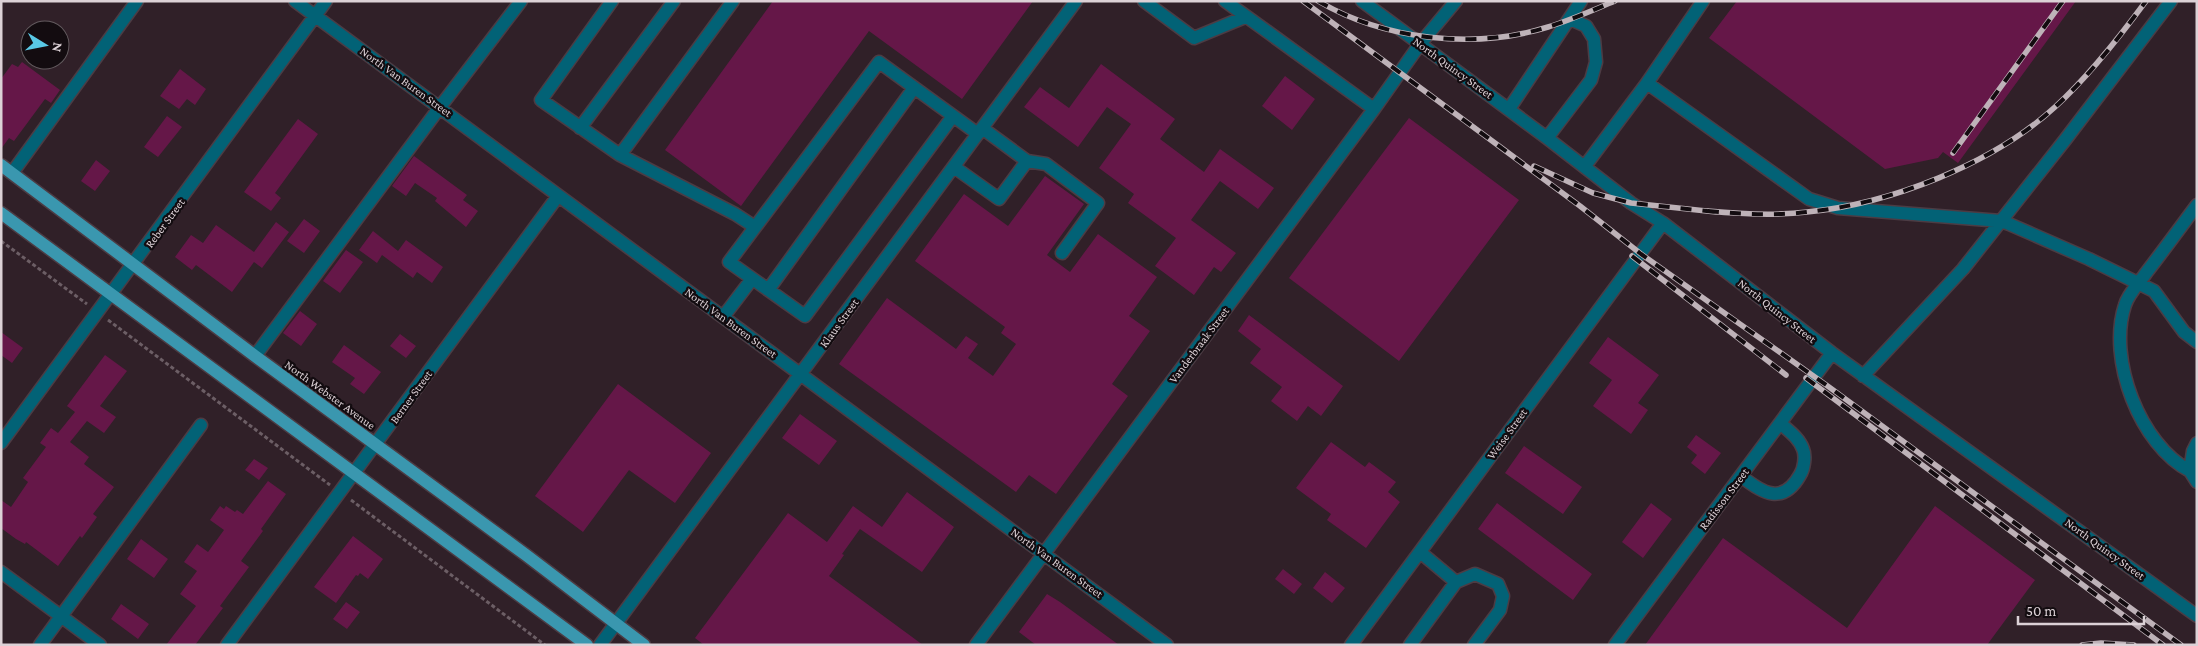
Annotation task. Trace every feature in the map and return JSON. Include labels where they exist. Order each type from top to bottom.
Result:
[{"type":"main road","name":"North Webster Avenue","points":[[1,165],[376,446],[616,622],[644,645]]},
{"type":"main road","points":[[1,212],[587,645]]},
{"type":"street","points":[[12,173],[137,1]]},
{"type":"street","name":"North Van Buren Street","points":[[295,1],[1167,645]]},
{"type":"street","name":"Reber Street","points":[[1,443],[326,1]]},
{"type":"street","points":[[255,356],[521,1]]},
{"type":"street","points":[[612,1],[541,100],[620,155],[735,214],[755,228]]},
{"type":"street","points":[[580,128],[674,1]]},
{"type":"street","points":[[620,155],[733,1]]},
{"type":"street","name":"Klaus Street","points":[[600,645],[1076,1]]},
{"type":"street","points":[[1144,1],[1194,38],[1246,16]]},
{"type":"street","points":[[1224,1],[1374,109]]},
{"type":"street","name":"North Quincy Street","points":[[1362,1],[1548,138],[1632,203],[1663,223],[1863,376],[2197,616]]},
{"type":"street","name":"Vanderbraak Street","points":[[976,645],[1374,109],[1420,44],[1456,1]]},
{"type":"street","points":[[1509,109],[1581,1]]},
{"type":"street","points":[[1585,166],[1647,83],[1703,1]]},
{"type":"street","points":[[1863,376],[1963,269],[2171,1]]},
{"type":"street","points":[[1548,138],[1590,80],[1596,62],[1594,39],[1586,26],[1570,19]]},
{"type":"street","points":[[953,116],[805,316],[728,262],[878,62],[953,116],[1027,161],[1046,164],[1098,203],[1062,253]]},
{"type":"street","points":[[1647,83],[1809,199],[1838,208],[2001,222],[2040,237],[2154,291],[2184,332],[2197,342]]},
{"type":"street","points":[[768,290],[914,88]]},
{"type":"street","points":[[954,167],[999,199],[1027,161]]},
{"type":"street","name":"Berner Street","points":[[227,645],[376,446],[558,196]]},
{"type":"street","points":[[2193,477],[2176,464],[2141,421],[2126,382],[2120,355],[2121,324],[2125,303],[2197,206]]},
{"type":"street","name":"Weise Street","points":[[1351,645],[1663,223]]},
{"type":"street","points":[[724,317],[752,279]]},
{"type":"street","name":"Radisson Street","points":[[1615,645],[1832,353]]},
{"type":"street","points":[[1741,476],[1764,492],[1777,494],[1792,488],[1802,473],[1804,451],[1798,439],[1780,423]]},
{"type":"street","points":[[40,645],[201,424]]},
{"type":"street","points":[[2193,477],[2193,451],[2197,443]]},
{"type":"street","points":[[1420,552],[1456,582]]},
{"type":"street","points":[[1,572],[100,645]]},
{"type":"street","points":[[1410,645],[1456,582],[1476,574],[1498,584],[1503,596],[1500,610],[1474,645]]},
{"type":"path","points":[[1,241],[545,645]]},
{"type":"building","points":[[773,1],[1033,1],[962,99],[869,31],[741,206],[665,150]]},
{"type":"building","points":[[1737,1],[2076,1],[1958,163],[1943,152],[1938,158],[1885,169],[1709,38]]},
{"type":"building","points":[[12,64],[18,67],[20,64],[20,70],[33,70],[60,90],[51,103],[45,99],[14,141],[9,138],[1,149],[1,79]]},
{"type":"building","points":[[1101,64],[1175,119],[1160,139],[1204,172],[1220,149],[1274,188],[1258,209],[1220,181],[1191,220],[1236,253],[1221,272],[1214,267],[1194,295],[1155,266],[1176,238],[1128,203],[1134,194],[1099,168],[1131,124],[1107,107],[1078,147],[1024,107],[1040,87],[1069,108]]},
{"type":"building","points":[[180,69],[206,89],[195,105],[187,99],[179,109],[160,96]]},
{"type":"building","points":[[1285,76],[1315,99],[1292,130],[1262,106]]},
{"type":"building","points":[[167,116],[182,127],[158,157],[144,147]]},
{"type":"building","points":[[1409,118],[1519,200],[1399,361],[1289,278]]},
{"type":"building","points":[[298,119],[318,134],[275,193],[281,198],[271,211],[244,192]]},
{"type":"building","points":[[414,156],[467,195],[463,200],[478,211],[466,227],[435,201],[437,198],[415,183],[406,196],[392,186]]},
{"type":"building","points":[[96,160],[110,171],[95,191],[81,181]]},
{"type":"building","points":[[1045,176],[1084,204],[1047,255],[1070,272],[1098,234],[1157,277],[1129,316],[1150,331],[1112,384],[1128,396],[1056,494],[1029,475],[1016,492],[839,364],[887,298],[956,349],[966,336],[978,344],[968,358],[993,376],[1016,344],[1001,333],[1005,327],[915,261],[964,194],[1008,226]]},
{"type":"building","points":[[304,219],[320,231],[304,253],[287,241]]},
{"type":"building","points":[[276,222],[289,232],[262,268],[254,262],[232,292],[196,265],[192,270],[175,257],[191,235],[203,243],[216,225],[254,252]]},
{"type":"building","points":[[373,231],[398,251],[406,240],[443,267],[432,283],[417,272],[413,278],[382,255],[377,263],[359,250]]},
{"type":"building","points":[[346,250],[363,262],[340,293],[323,281]]},
{"type":"building","points":[[300,311],[317,324],[301,346],[283,333]]},
{"type":"building","points":[[1249,315],[1343,386],[1321,416],[1308,406],[1297,421],[1271,401],[1282,387],[1250,363],[1261,349],[1238,331]]},
{"type":"building","points":[[1,332],[23,348],[12,363],[1,355]]},
{"type":"building","points":[[400,334],[416,346],[406,358],[390,346]]},
{"type":"building","points":[[1608,337],[1659,375],[1638,403],[1648,410],[1631,434],[1593,406],[1612,380],[1589,363]]},
{"type":"building","points":[[344,345],[381,372],[364,394],[350,384],[355,378],[332,362]]},
{"type":"building","points":[[105,355],[127,371],[100,406],[116,417],[104,433],[87,421],[70,442],[89,457],[84,464],[114,487],[93,514],[97,517],[58,566],[26,542],[25,544],[16,539],[1,528],[1,500],[11,507],[28,482],[23,478],[46,447],[40,443],[51,428],[58,433],[75,412],[67,406]]},
{"type":"building","points":[[618,384],[711,453],[675,503],[629,470],[583,532],[535,496]]},
{"type":"building","points":[[800,414],[837,441],[819,465],[782,438]]},
{"type":"building","points":[[1696,435],[1721,453],[1705,474],[1691,463],[1697,455],[1687,447]]},
{"type":"building","points":[[1331,442],[1365,467],[1369,462],[1396,482],[1388,492],[1400,502],[1366,548],[1327,520],[1331,514],[1296,488]]},
{"type":"building","points":[[1524,446],[1582,487],[1563,514],[1505,473]]},
{"type":"building","points":[[254,459],[268,468],[259,480],[245,470]]},
{"type":"building","points":[[268,481],[286,494],[261,529],[263,531],[241,561],[249,567],[220,606],[223,608],[195,645],[166,645],[196,606],[180,594],[197,571],[184,562],[197,544],[208,552],[224,530],[210,520],[220,506],[224,509],[226,506],[235,512],[237,510],[243,514]]},
{"type":"building","points":[[907,492],[954,527],[922,572],[860,529],[829,576],[923,645],[704,645],[695,638],[788,513],[827,542],[853,506],[882,527]]},
{"type":"building","points":[[1497,503],[1592,574],[1573,600],[1478,529]]},
{"type":"building","points":[[1651,503],[1672,519],[1643,558],[1622,542]]},
{"type":"building","points":[[1935,506],[2035,580],[1987,645],[1645,645],[1723,538],[1847,628]]},
{"type":"building","points":[[353,536],[383,559],[368,579],[360,573],[358,576],[356,575],[336,603],[314,587]]},
{"type":"building","points":[[141,539],[168,559],[154,578],[127,559]]},
{"type":"building","points":[[1283,569],[1302,584],[1294,594],[1275,579]]},
{"type":"building","points":[[1325,572],[1345,588],[1332,603],[1313,588]]},
{"type":"building","points":[[1047,594],[1119,645],[1036,645],[1019,632]]},
{"type":"building","points":[[346,602],[360,612],[347,629],[333,619]]},
{"type":"building","points":[[121,604],[149,624],[138,639],[111,619]]},
{"type":"railway","points":[[1303,1],[1580,206],[1641,254],[1829,387],[2181,645]]},
{"type":"railway","points":[[1318,1],[1371,25],[1430,37],[1460,39],[1520,34],[1557,24],[1615,1]]},
{"type":"railway","points":[[1953,153],[2063,1]]},
{"type":"railway","points":[[1708,211],[1745,214],[1783,214],[1839,208],[1906,190],[1939,178],[1971,163],[2030,128],[2055,107],[2103,57],[2146,1]]},
{"type":"railway","points":[[1534,166],[1593,193],[1631,203],[1716,212]]},
{"type":"railway","points":[[1632,256],[1786,375]]},
{"type":"railway","points":[[1806,378],[2163,645]]},
{"type":"railway","points":[[2082,645],[2101,643],[2134,645]]}]
